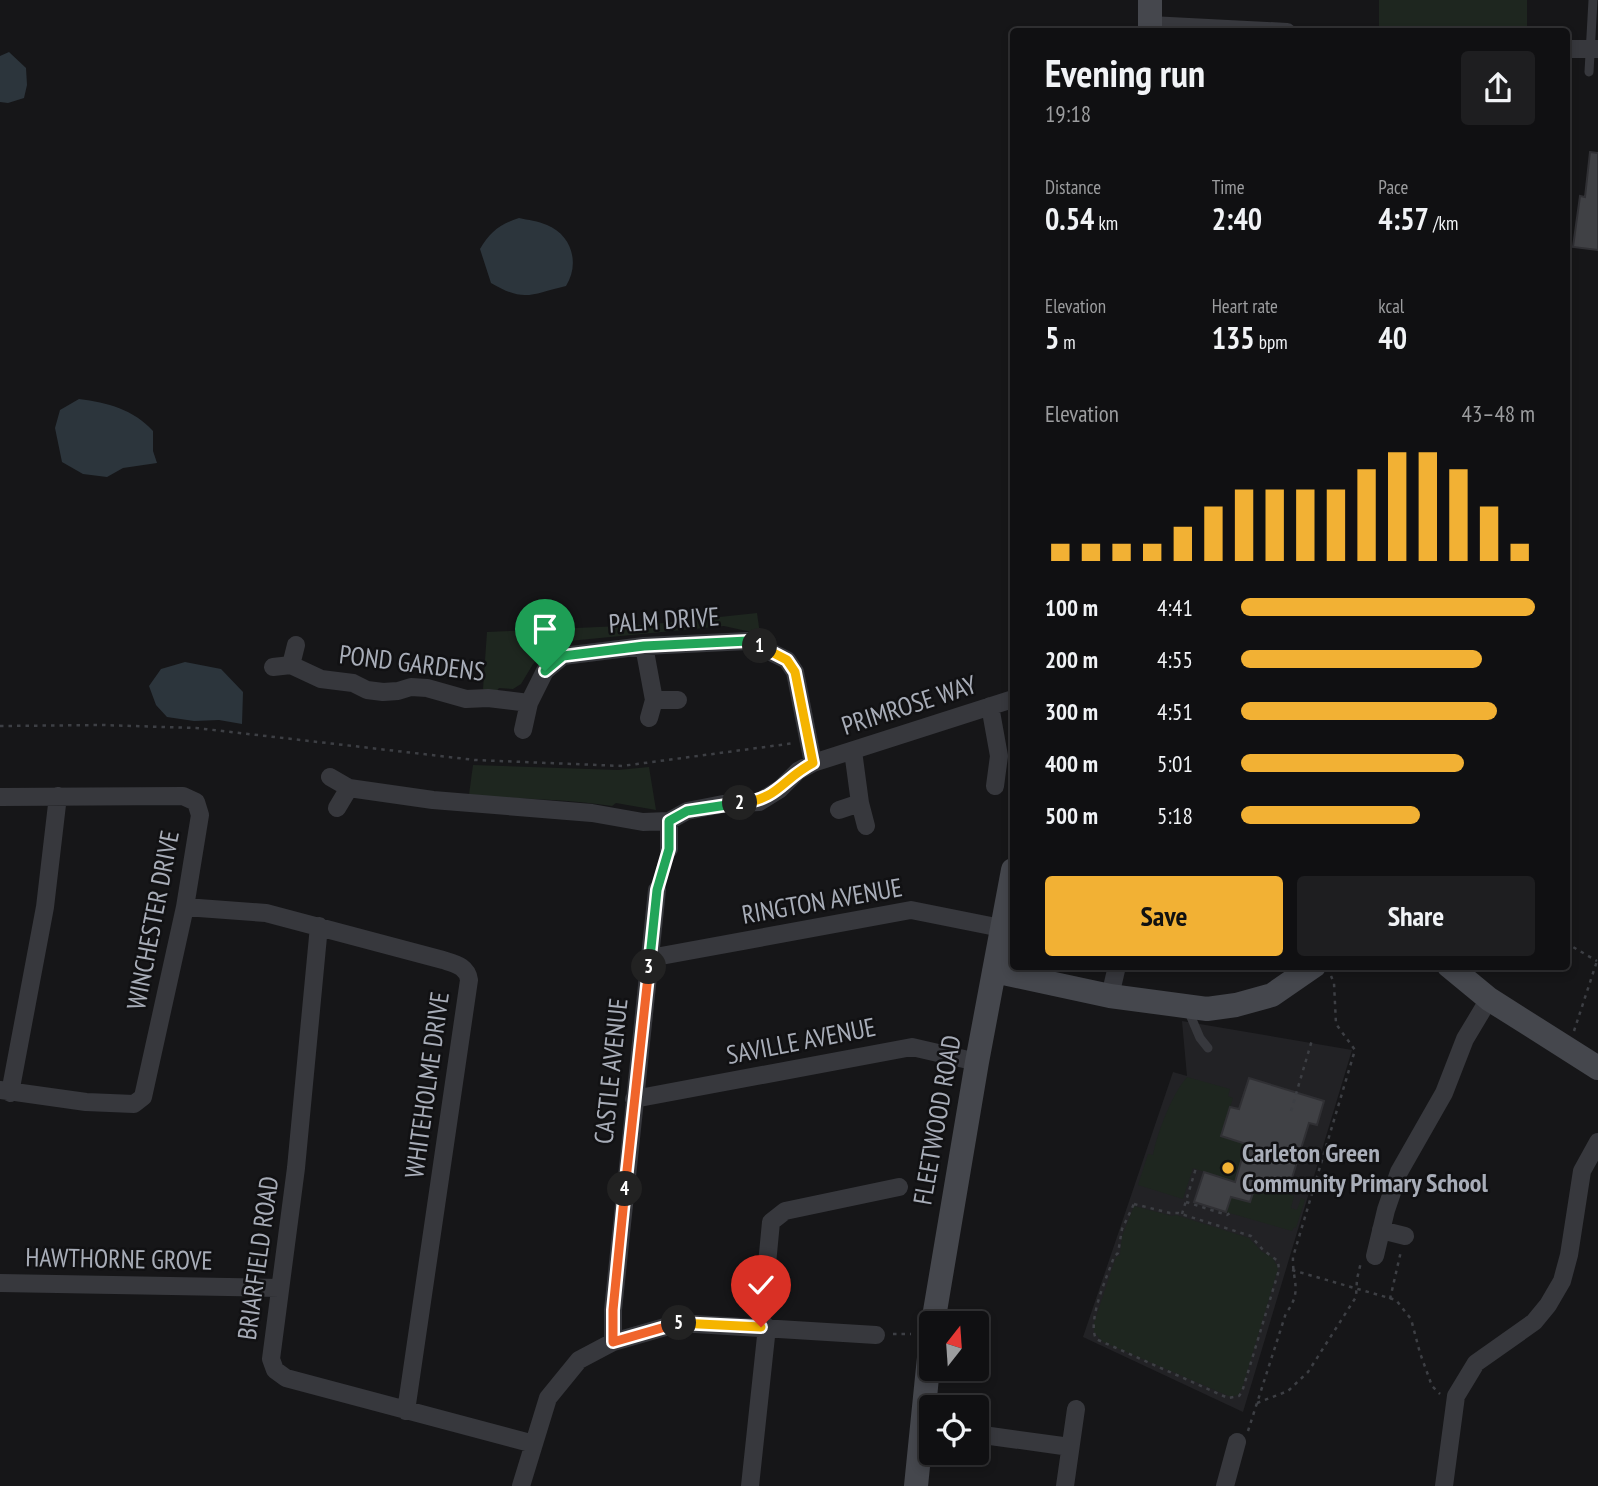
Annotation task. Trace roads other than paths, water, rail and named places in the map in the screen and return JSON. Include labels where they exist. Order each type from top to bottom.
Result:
[{"type":"main road","name":"FLEETWOOD ROAD","points":[[931,1311],[1010,884]]},
{"type":"main road","points":[[994,971],[1110,996],[1208,1009],[1272,995],[1322,970]]},
{"type":"main road","points":[[1454,970],[1489,999],[1598,1068]]},
{"type":"main road","name":"FLEETWOOD ROAD","points":[[916,1486],[920,1465]]},
{"type":"street","points":[[1150,19],[1245,28]]},
{"type":"street","points":[[1570,49],[1594,49]]},
{"type":"street","name":"PALM DRIVE","points":[[523,730],[529,703],[545,671],[563,656],[644,646],[748,641],[787,660],[795,672],[813,763]]},
{"type":"street","points":[[273,667],[291,665],[296,645]]},
{"type":"street","points":[[644,646],[654,700],[649,718]]},
{"type":"street","name":"POND GARDENS","points":[[291,665],[321,679],[353,682],[368,690],[390,692],[411,687],[427,688],[466,699],[488,698],[529,703]]},
{"type":"street","points":[[654,700],[678,700]]},
{"type":"street","name":"PRIMROSE WAY","points":[[330,777],[349,788],[433,800],[592,813],[643,822],[669,821],[687,811],[723,804],[759,802],[780,789],[798,771],[813,763],[1010,700]]},
{"type":"street","points":[[989,706],[999,756],[995,786]]},
{"type":"street","points":[[853,751],[866,827]]},
{"type":"street","points":[[337,808],[349,788]]},
{"type":"street","points":[[5,1092],[45,907],[58,796]]},
{"type":"street","name":"WINCHESTER DRIVE","points":[[0,797],[183,796],[195,803],[200,815],[186,908],[143,1097],[134,1104],[86,1102],[5,1092]]},
{"type":"street","points":[[839,810],[860,803]]},
{"type":"street","points":[[669,821],[669,849]]},
{"type":"street","name":"CASTLE AVENUE","points":[[613,1342],[613,1310],[657,890]]},
{"type":"street","name":"WHITEHOLME DRIVE","points":[[186,908],[266,913],[443,960],[461,966],[468,973],[406,1411]]},
{"type":"street","name":"RINGTON AVENUE","points":[[650,958],[911,909],[1001,928]]},
{"type":"street","name":"BRIARFIELD ROAD","points":[[320,926],[296,1168],[271,1359],[275,1370],[286,1378],[534,1444]]},
{"type":"street","points":[[1110,996],[1116,970]]},
{"type":"street","points":[[1375,1256],[1399,1172],[1444,1093],[1465,1039],[1489,999]]},
{"type":"street","name":"SAVILLE AVENUE","points":[[634,1099],[912,1047],[977,1062]]},
{"type":"street","points":[[1444,1486],[1456,1396],[1476,1363],[1534,1322],[1548,1306],[1562,1281],[1569,1255],[1582,1171],[1598,1142]]},
{"type":"street","points":[[750,1486],[771,1222],[785,1211],[899,1187]]},
{"type":"street","points":[[1381,1230],[1405,1236]]},
{"type":"street","name":"HAWTHORNE GROVE","points":[[0,1283],[279,1288]]},
{"type":"street","points":[[521,1486],[548,1398],[579,1360],[613,1342],[678,1323],[876,1335]]},
{"type":"street","points":[[1065,1486],[1076,1409]]},
{"type":"street","points":[[989,1436],[1070,1447]]},
{"type":"street","points":[[1225,1486],[1237,1442]]},
{"type":"lane","points":[[1590,72],[1594,49],[1593,0]]},
{"type":"lane","points":[[1188,1008],[1200,1038],[1208,1048]]},
{"type":"place","name":"Carleton Green Community Primary School","points":[[1228,1168]]}]
